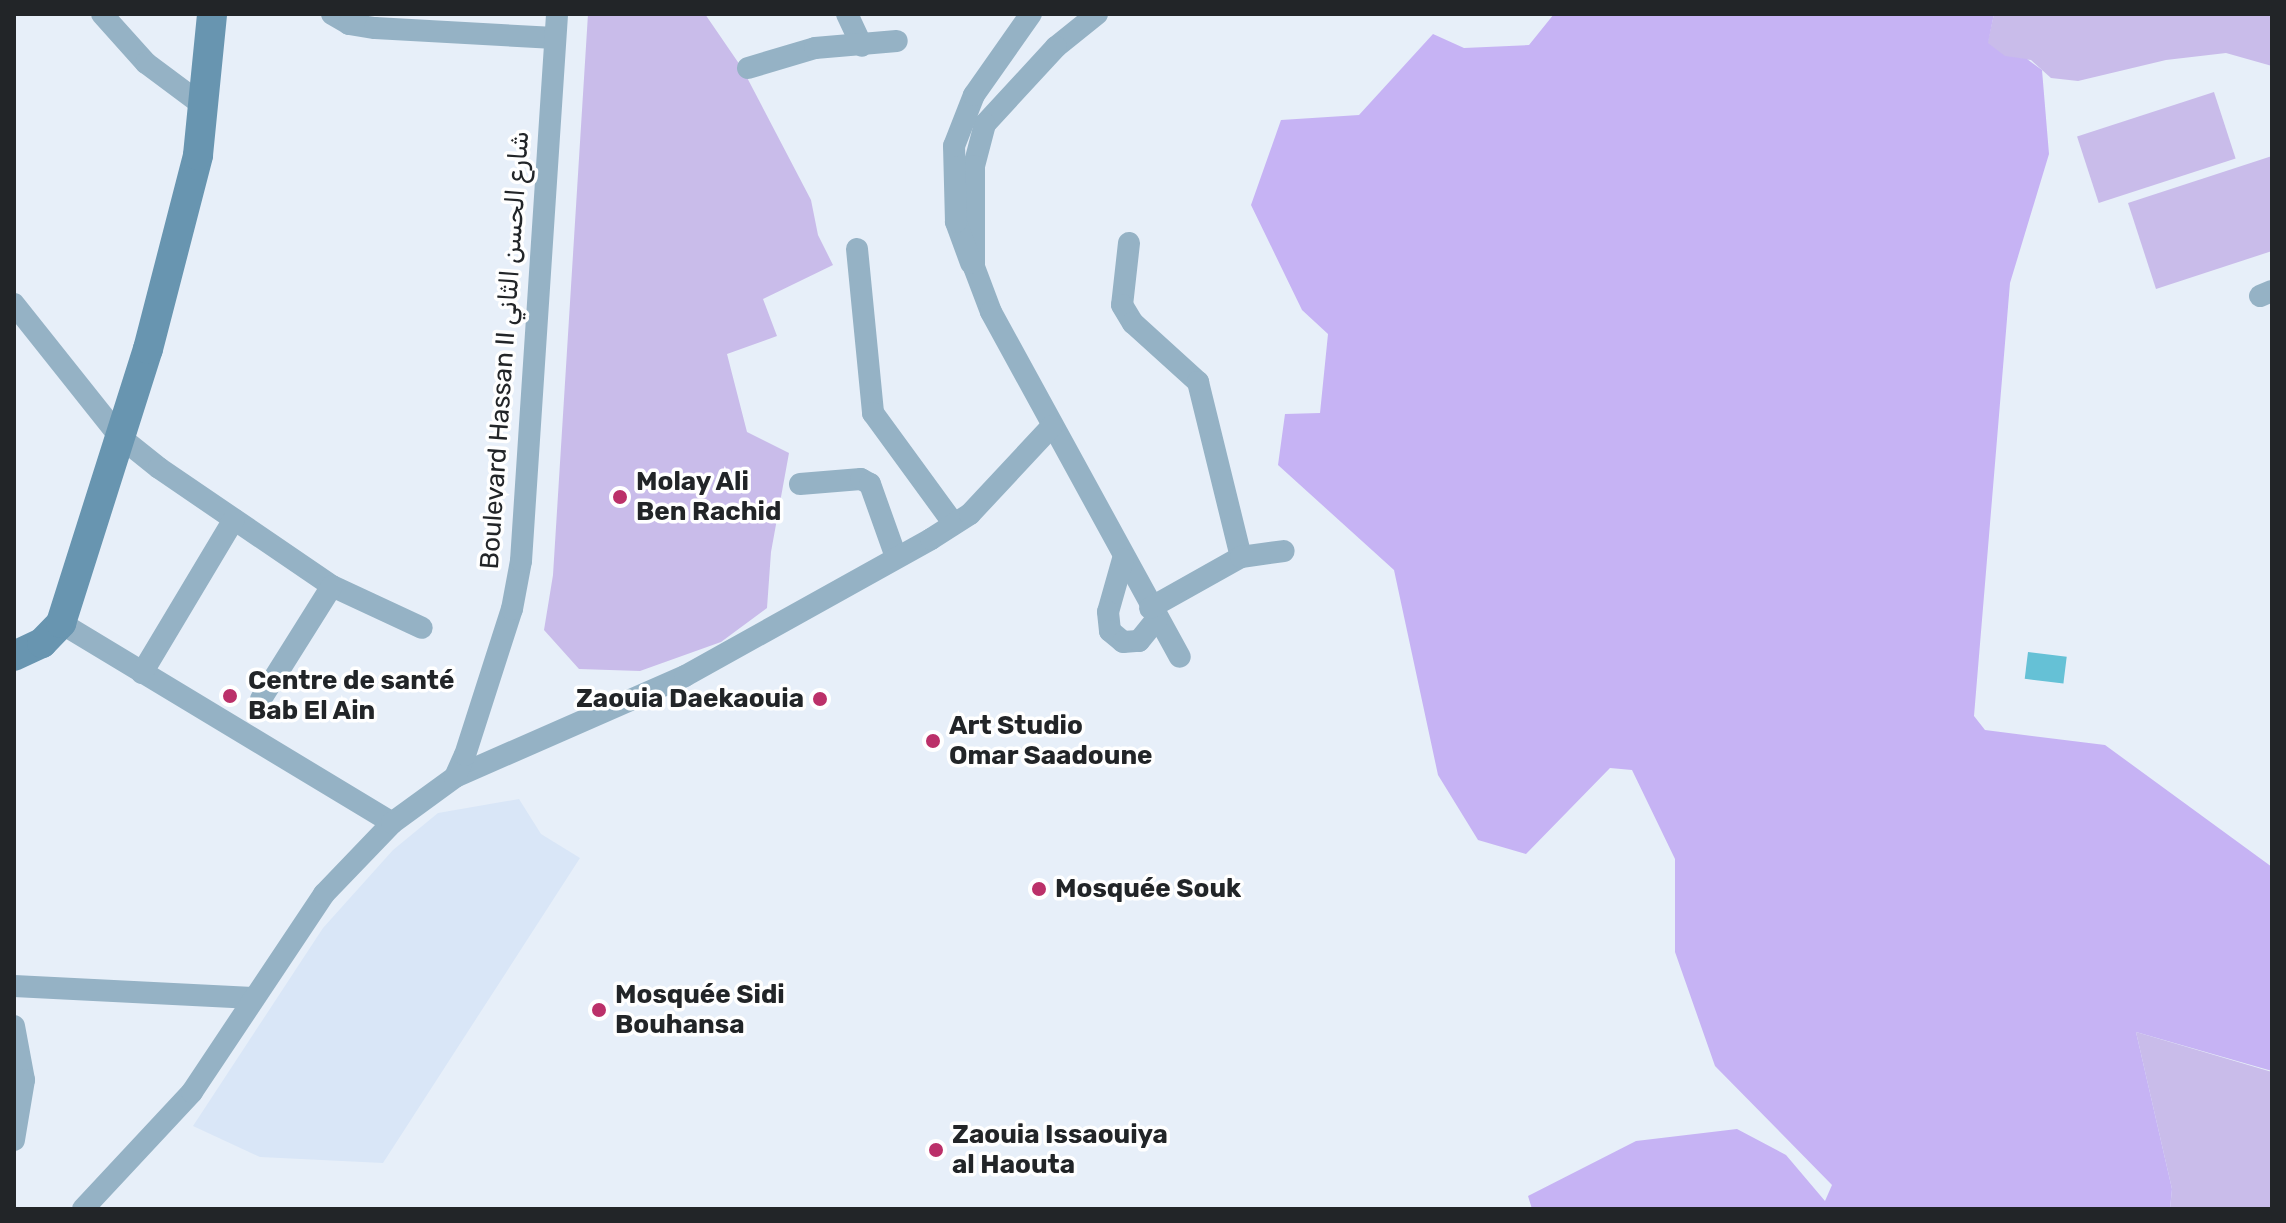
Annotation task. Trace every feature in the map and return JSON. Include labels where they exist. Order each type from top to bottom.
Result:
[{"type":"street","points":[[102,14],[154,70],[205,107]]},
{"type":"street","points":[[14,656],[42,643],[61,623],[119,436],[177,246],[205,107],[212,14]]},
{"type":"street","points":[[332,14],[349,24],[375,28],[555,38]]},
{"type":"street","name":"Boulevard Hassan II شارع الحسن الثاني","points":[[455,777],[512,609],[521,561],[557,14]]},
{"type":"street","points":[[847,14],[862,46]]},
{"type":"street","points":[[1031,14],[974,95],[954,146],[958,236],[991,312],[1123,559],[1180,657]]},
{"type":"street","points":[[974,267],[974,166],[985,124],[1056,47],[1097,14]]},
{"type":"street","points":[[748,68],[815,48],[897,41]]},
{"type":"street","points":[[1129,243],[1122,305],[1133,323],[1198,382],[1241,557]]},
{"type":"street","points":[[857,249],[873,413],[954,524]]},
{"type":"street","points":[[14,304],[119,436],[332,586],[422,628]]},
{"type":"street","points":[[83,1209],[192,1092],[324,894],[392,823],[455,777],[685,676],[954,524],[970,514],[1052,426]]},
{"type":"street","points":[[800,484],[861,479],[870,484],[896,557]]},
{"type":"street","points":[[142,673],[234,519]]},
{"type":"street","points":[[1123,559],[1108,612],[1110,631],[1123,642],[1139,641],[1154,613],[1241,557],[1284,551]]},
{"type":"street","points":[[261,699],[332,586]]},
{"type":"street","points":[[61,623],[392,823]]},
{"type":"street","points":[[14,986],[253,998]]},
{"type":"street","points":[[14,1026],[24,1070],[14,1140]]},
{"type":"shaded area","points":[[588,14],[705,14],[742,68],[811,200],[818,235],[833,265],[763,299],[777,336],[727,354],[747,432],[789,453],[771,552],[767,608],[721,642],[640,671],[579,669],[544,630],[553,575]]},
{"type":"shaded area","points":[[1554,14],[1994,14],[1988,43],[2005,56],[2027,59],[2042,70],[2049,154],[2010,283],[1974,716],[1985,730],[2105,745],[2272,867],[2272,1071],[2136,1032],[2172,1189],[2170,1209],[1532,1209],[1528,1196],[1636,1141],[1737,1129],[1786,1155],[1825,1201],[1832,1185],[1715,1066],[1675,952],[1675,859],[1632,770],[1610,768],[1526,854],[1478,840],[1438,775],[1394,570],[1278,465],[1285,414],[1320,413],[1328,334],[1302,310],[1251,205],[1281,120],[1359,115],[1433,34],[1464,48],[1529,45]]},
{"type":"shaded area","points":[[1994,14],[2272,14],[2272,66],[2226,53],[2166,60],[2078,81],[2051,78],[2031,60],[2005,57],[1987,45]]},
{"type":"shaded area","points":[[2214,92],[2236,159],[2099,203],[2077,136]]},
{"type":"shaded area","points":[[2272,156],[2272,251],[2156,289],[2128,203]]},
{"type":"shaded area","points":[[519,799],[541,834],[580,858],[383,1163],[260,1157],[193,1126],[323,928],[393,850],[438,813]]},
{"type":"shaded area","points":[[2136,1032],[2272,1072],[2272,1209],[2170,1209],[2172,1189]]},
{"type":"water","points":[[2028,652],[2067,657],[2063,684],[2025,679]]},
{"type":"place","name":"Molay Ali Ben Rachid","points":[[620,497]]},
{"type":"place","name":"Centre de santé Bab El Ain","points":[[230,696]]},
{"type":"place","name":"Zaouia Daekaouia","points":[[820,699]]},
{"type":"place","name":"Art Studio Omar Saadoune","points":[[933,741]]},
{"type":"place","name":"Mosquée Souk","points":[[1039,889]]},
{"type":"place","name":"Mosquée Sidi Bouhansa","points":[[599,1010]]},
{"type":"place","name":"Zaouia Issaouiya al Haouta","points":[[936,1150]]}]
